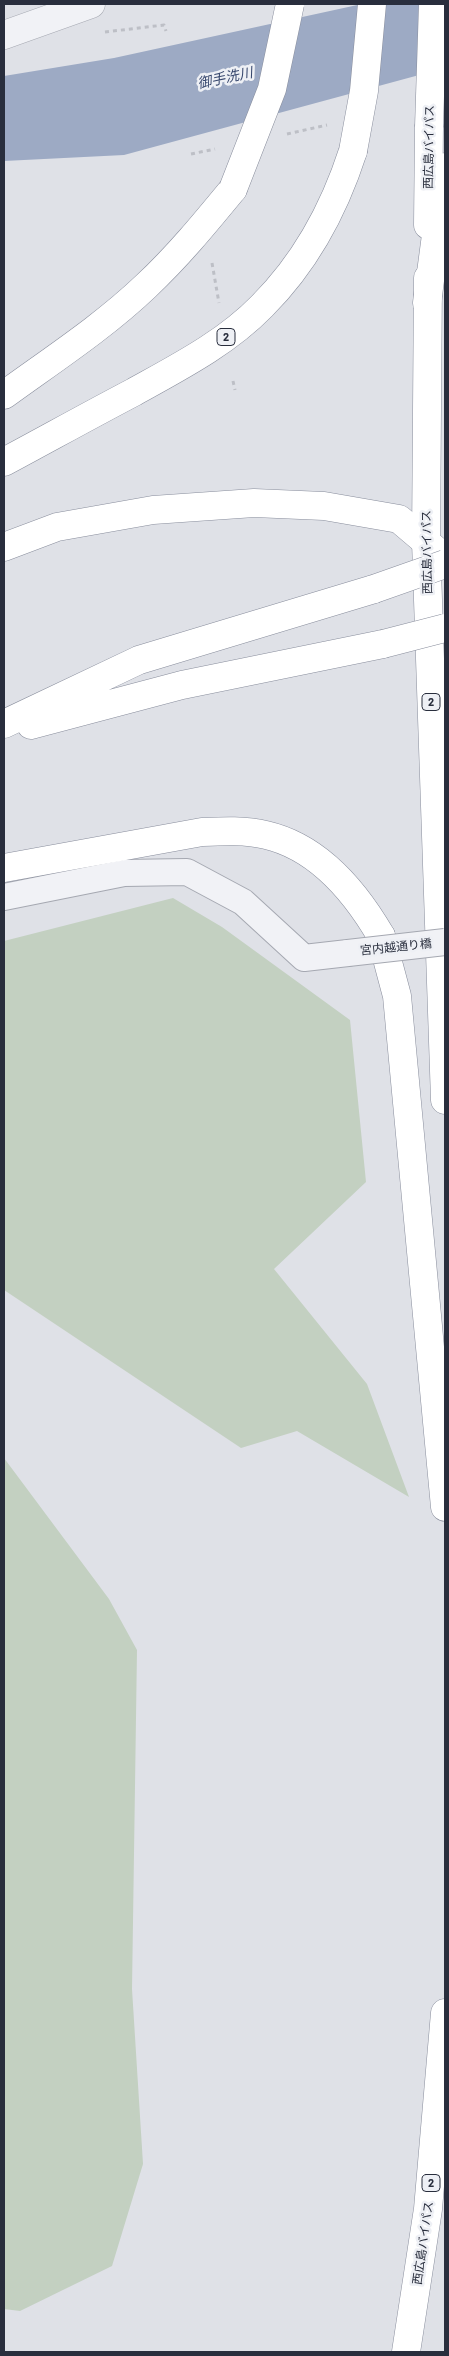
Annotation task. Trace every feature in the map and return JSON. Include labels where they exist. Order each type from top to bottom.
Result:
[{"type":"highway","points":[[4,395],[92,330],[145,287],[195,237],[233,189],[272,89],[290,4]]},
{"type":"highway","name":"2","points":[[4,462],[184,364],[225,338],[262,307],[294,270],[321,229],[342,185],[353,151],[364,91],[372,4]]},
{"type":"highway","name":"西広島バイパス","points":[[433,4],[429,127],[427,303],[436,550],[445,1100]]},
{"type":"highway","name":"2","points":[[427,303],[445,167]]},
{"type":"highway","points":[[4,547],[58,527],[153,510],[254,503],[324,506],[399,519],[436,550]]},
{"type":"highway","points":[[4,724],[139,660],[374,589],[445,564]]},
{"type":"highway","points":[[4,733],[182,685],[383,644],[445,628]]},
{"type":"highway","points":[[4,868],[202,832],[233,830],[268,836],[296,848],[335,875],[366,909],[381,936],[397,996],[445,1507]]},
{"type":"highway","name":"西広島バイパス","points":[[406,2352],[428,2209],[445,2013]]},
{"type":"street","points":[[4,35],[91,4]]},
{"type":"street","name":"宮内越通り橋","points":[[4,897],[124,873],[187,872],[243,902],[304,958],[445,942]]},
{"type":"path","points":[[101,33],[164,25],[166,31]]},
{"type":"path","points":[[279,135],[328,125]]},
{"type":"path","points":[[191,154],[220,148]]},
{"type":"path","points":[[211,261],[219,304]]},
{"type":"path","points":[[233,381],[235,390]]},
{"type":"green space","points":[[173,898],[222,927],[350,1020],[366,1182],[274,1269],[367,1384],[409,1497],[297,1431],[241,1448],[4,1290],[4,941]]},
{"type":"green space","points":[[4,1458],[109,1599],[137,1650],[132,1989],[143,2164],[112,2266],[20,2311],[4,2309]]},
{"type":"water","name":"御手洗川","points":[[362,4],[445,4],[445,68],[124,155],[4,161],[4,76],[114,58]]}]
